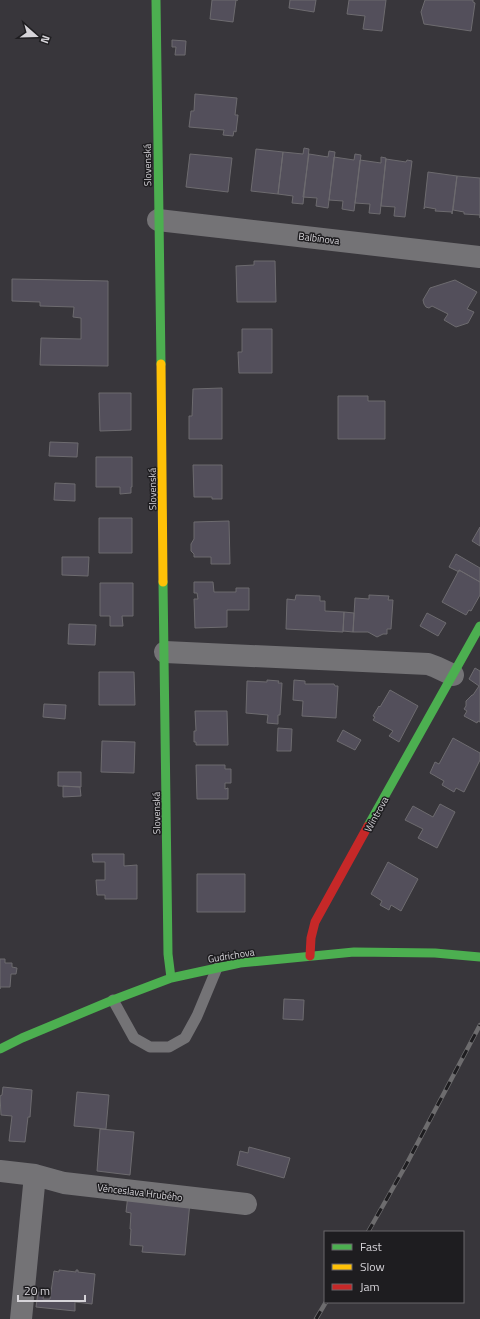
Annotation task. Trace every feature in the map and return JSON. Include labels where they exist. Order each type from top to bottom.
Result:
[{"type":"street","name":"Slovenská","points":[[156,0],[168,954],[171,978]]},
{"type":"street","name":"Balbínova","points":[[158,220],[480,257]]},
{"type":"street","name":"Wintrova","points":[[310,956],[311,938],[315,922],[480,626]]},
{"type":"street","points":[[165,652],[428,664],[453,675]]},
{"type":"street","name":"Gudrichova","points":[[0,1049],[22,1038],[113,1000],[171,978],[240,963],[354,952],[435,952],[480,957]]},
{"type":"street","name":"Věnceslava Hrubého","points":[[0,1171],[35,1175],[64,1183],[246,1204]]},
{"type":"street","points":[[21,1319],[35,1175]]},
{"type":"lane","points":[[113,1000],[134,1038],[150,1047],[169,1046],[184,1038],[197,1016],[217,968]]},
{"type":"building","points":[[212,0],[236,0],[233,22],[210,19]]},
{"type":"building","points":[[290,0],[316,0],[314,12],[289,8]]},
{"type":"building","points":[[349,0],[386,0],[382,31],[363,29],[365,16],[347,14]]},
{"type":"building","points":[[425,0],[473,0],[475,3],[471,31],[424,24],[421,12]]},
{"type":"building","points":[[172,40],[186,41],[185,55],[175,55],[176,47],[172,47]]},
{"type":"building","points":[[195,94],[237,98],[235,115],[238,115],[236,132],[234,131],[233,136],[223,135],[224,130],[189,127],[191,111],[194,111]]},
{"type":"building","points":[[304,148],[309,149],[303,204],[292,203],[293,196],[278,194],[283,152],[303,154]]},
{"type":"building","points":[[256,149],[283,152],[278,194],[251,191]]},
{"type":"building","points":[[329,151],[335,152],[328,208],[316,206],[317,198],[303,197],[309,154],[328,157]]},
{"type":"building","points":[[190,154],[232,158],[228,192],[186,187]]},
{"type":"building","points":[[355,154],[361,155],[354,211],[342,209],[343,201],[329,200],[334,157],[354,160]]},
{"type":"building","points":[[381,157],[386,158],[380,214],[369,213],[370,204],[355,203],[360,160],[381,163]]},
{"type":"building","points":[[386,159],[406,162],[407,160],[412,161],[405,217],[394,216],[395,207],[381,206]]},
{"type":"building","points":[[428,172],[457,176],[452,214],[452,212],[435,211],[436,209],[425,207],[424,209]]},
{"type":"building","points":[[457,176],[480,178],[480,215],[464,214],[464,212],[453,210]]},
{"type":"building","points":[[254,261],[275,261],[276,302],[237,302],[236,266],[254,265]]},
{"type":"building","points":[[12,279],[108,281],[108,366],[40,365],[41,338],[81,339],[81,318],[73,317],[74,307],[40,306],[40,302],[12,301]]},
{"type":"building","points":[[455,280],[477,292],[467,309],[474,312],[468,323],[456,327],[444,320],[448,314],[432,306],[429,308],[426,307],[423,300],[430,288]]},
{"type":"building","points":[[242,329],[272,329],[272,373],[239,373],[238,352],[242,352]]},
{"type":"building","points":[[222,388],[222,439],[189,439],[189,416],[192,416],[193,389]]},
{"type":"building","points":[[99,393],[131,393],[131,430],[100,431]]},
{"type":"building","points":[[338,396],[368,396],[368,401],[385,401],[385,439],[338,439]]},
{"type":"building","points":[[50,442],[78,443],[77,457],[49,456]]},
{"type":"building","points":[[96,457],[132,457],[131,493],[120,494],[120,487],[96,487]]},
{"type":"building","points":[[193,465],[222,465],[222,499],[212,499],[212,497],[194,497]]},
{"type":"building","points":[[55,483],[75,484],[75,501],[54,500]]},
{"type":"building","points":[[99,518],[132,518],[132,553],[99,553]]},
{"type":"building","points":[[229,521],[230,564],[211,564],[211,557],[194,557],[194,554],[191,551],[191,544],[194,539],[194,522]]},
{"type":"building","points":[[480,527],[480,546],[472,541]]},
{"type":"building","points":[[456,554],[480,568],[480,582],[459,570],[459,572],[449,567]]},
{"type":"building","points":[[62,557],[89,557],[88,576],[62,575]]},
{"type":"building","points":[[459,570],[480,582],[480,595],[471,611],[469,610],[466,615],[442,602]]},
{"type":"building","points":[[194,582],[213,582],[214,592],[236,592],[236,588],[249,588],[249,610],[227,610],[227,627],[195,628],[194,599],[198,599],[197,593],[194,593]]},
{"type":"building","points":[[100,583],[133,583],[133,616],[122,616],[123,626],[110,626],[110,616],[100,616]]},
{"type":"building","points":[[296,595],[320,596],[320,601],[325,601],[325,611],[344,612],[343,632],[286,629],[287,599],[295,600]]},
{"type":"building","points":[[369,595],[389,596],[388,600],[393,600],[391,629],[387,629],[387,634],[377,637],[368,632],[353,632],[355,598],[369,599]]},
{"type":"building","points":[[344,612],[354,613],[353,632],[343,631]]},
{"type":"building","points":[[427,613],[446,623],[438,636],[420,626]]},
{"type":"building","points":[[69,624],[96,625],[95,645],[68,644]]},
{"type":"building","points":[[475,668],[480,671],[480,722],[478,721],[477,723],[464,716],[467,711],[464,709],[466,706],[466,701],[473,695],[479,686],[469,679]]},
{"type":"building","points":[[99,672],[134,672],[135,705],[99,705]]},
{"type":"building","points":[[267,680],[279,681],[278,683],[282,683],[278,724],[267,723],[268,715],[246,713],[247,681],[267,682]]},
{"type":"building","points":[[294,680],[305,681],[305,684],[334,684],[335,686],[338,686],[336,718],[302,716],[303,701],[293,700]]},
{"type":"building","points":[[390,690],[418,706],[399,742],[389,736],[393,731],[373,720],[375,717],[373,716]]},
{"type":"building","points":[[44,704],[66,705],[65,719],[43,717]]},
{"type":"building","points":[[195,711],[227,711],[228,745],[196,745],[196,742],[194,742],[194,731],[196,731]]},
{"type":"building","points":[[278,728],[292,729],[291,751],[277,751]]},
{"type":"building","points":[[343,730],[361,740],[355,750],[337,741]]},
{"type":"building","points":[[453,738],[480,753],[480,760],[464,792],[456,788],[454,792],[442,785],[444,781],[430,773],[435,762],[439,764]]},
{"type":"building","points":[[102,741],[135,742],[134,773],[101,772]]},
{"type":"building","points":[[196,765],[225,765],[225,769],[231,769],[231,783],[225,783],[225,789],[228,788],[228,799],[197,799]]},
{"type":"building","points":[[58,772],[81,772],[81,787],[58,786]]},
{"type":"building","points":[[63,786],[80,787],[81,796],[63,797]]},
{"type":"building","points":[[440,804],[455,812],[437,848],[418,838],[423,829],[405,820],[413,806],[433,817]]},
{"type":"building","points":[[92,854],[124,854],[124,866],[137,865],[137,899],[105,899],[105,895],[97,895],[96,880],[105,880],[105,862],[93,862]]},
{"type":"building","points":[[388,862],[418,879],[401,911],[391,905],[389,910],[380,905],[382,901],[371,894]]},
{"type":"building","points":[[197,874],[245,874],[245,912],[197,912]]},
{"type":"building","points":[[0,959],[5,959],[5,963],[12,963],[12,967],[17,968],[16,974],[11,974],[10,987],[0,987]]},
{"type":"building","points":[[284,999],[304,1000],[303,1020],[283,1019]]},
{"type":"building","points":[[3,1087],[32,1090],[30,1117],[28,1117],[25,1142],[9,1141],[12,1116],[1,1115],[0,1096],[2,1095]]},
{"type":"building","points":[[77,1092],[109,1095],[106,1129],[74,1126]]},
{"type":"building","points":[[100,1129],[134,1132],[130,1175],[97,1171]]},
{"type":"building","points":[[249,1147],[290,1158],[284,1178],[237,1165],[240,1151],[248,1153]]},
{"type":"building","points":[[128,1195],[190,1202],[185,1255],[142,1252],[143,1246],[130,1245],[131,1213],[126,1212]]},
{"type":"building","points":[[59,1270],[76,1272],[76,1270],[78,1270],[78,1272],[95,1274],[92,1304],[75,1302],[75,1311],[36,1307],[38,1292],[44,1293],[43,1299],[50,1299],[54,1271],[59,1272]]},
{"type":"railway","points":[[369,1231],[406,1165],[480,1025]]},
{"type":"railway","points":[[316,1319],[325,1303]]},
{"type":"traffic: fast","points":[[156,0],[161,364]]},
{"type":"traffic: fast","points":[[163,582],[168,954],[171,978]]},
{"type":"traffic: fast","points":[[368,826],[480,626]]},
{"type":"traffic: fast","points":[[0,1049],[22,1038],[113,1000],[171,978],[240,963],[354,952],[435,953],[480,957]]},
{"type":"traffic: slow","points":[[161,364],[163,582]]},
{"type":"traffic: jam","points":[[310,956],[311,938],[315,922],[368,826]]}]
